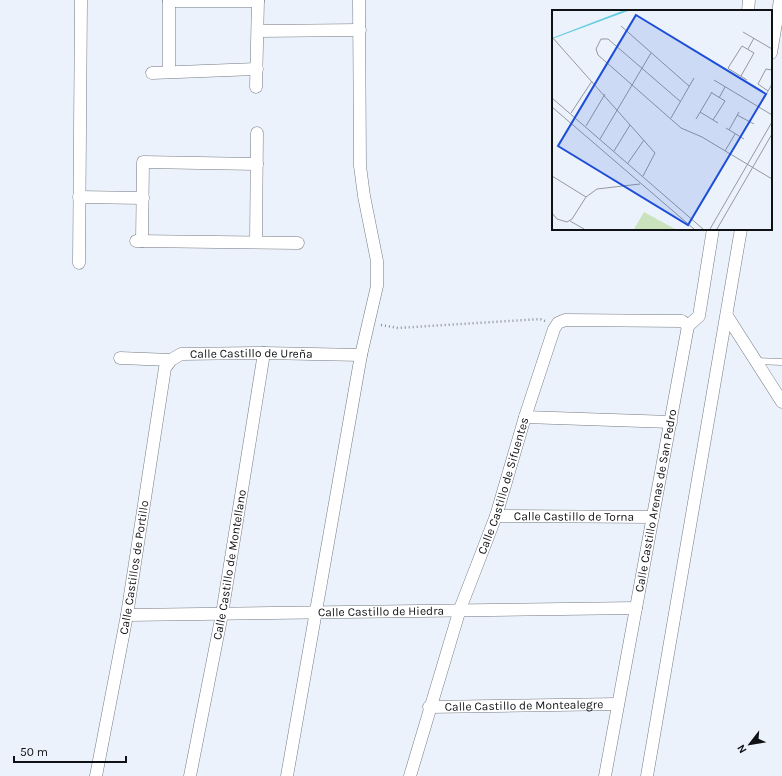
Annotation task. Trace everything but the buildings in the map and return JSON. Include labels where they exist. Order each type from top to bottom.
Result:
[{"type":"street","points":[[79,263],[81,0]]},
{"type":"street","points":[[170,72],[169,1],[258,0],[256,87]]},
{"type":"street","points":[[287,776],[361,355],[377,286],[377,261],[364,196],[360,166],[359,0]]},
{"type":"street","points":[[748,10],[749,0]]},
{"type":"street","points":[[772,47],[780,0]]},
{"type":"street","points":[[258,31],[360,30]]},
{"type":"street","points":[[152,73],[257,69]]},
{"type":"street","points":[[256,242],[257,133]]},
{"type":"street","points":[[257,164],[144,162],[143,198],[139,241],[298,243]]},
{"type":"street","points":[[79,197],[143,198]]},
{"type":"street","name":"Calle Castillo Arenas de San Pedro","points":[[605,776],[688,326],[699,316],[713,230]]},
{"type":"street","points":[[646,776],[741,230]]},
{"type":"street","points":[[727,316],[782,402]]},
{"type":"street","points":[[558,324],[565,320],[682,321],[688,326]]},
{"type":"street","name":"Calle Castillo de Sifuentes","points":[[410,776],[429,707],[460,609],[496,516],[525,417],[554,330],[558,324]]},
{"type":"street","name":"Calle Castillo de Ureña","points":[[120,358],[171,360],[182,354],[264,353],[361,355]]},
{"type":"street","name":"Calle Castillo de Montellano","points":[[190,776],[222,614],[264,353]]},
{"type":"street","name":"Calle Castillos de Portillo","points":[[96,776],[127,615],[165,368],[171,360]]},
{"type":"street","points":[[525,417],[671,422]]},
{"type":"street","name":"Calle Castillo de Torna","points":[[496,516],[653,517]]},
{"type":"street","name":"Calle Castillo de Hiedra","points":[[127,615],[460,609],[636,608]]},
{"type":"street","name":"Calle Castillo de Montealegre","points":[[429,707],[618,704]]},
{"type":"lane","points":[[755,361],[782,362]]},
{"type":"path","points":[[368,322],[398,328],[540,320],[558,324]]}]
